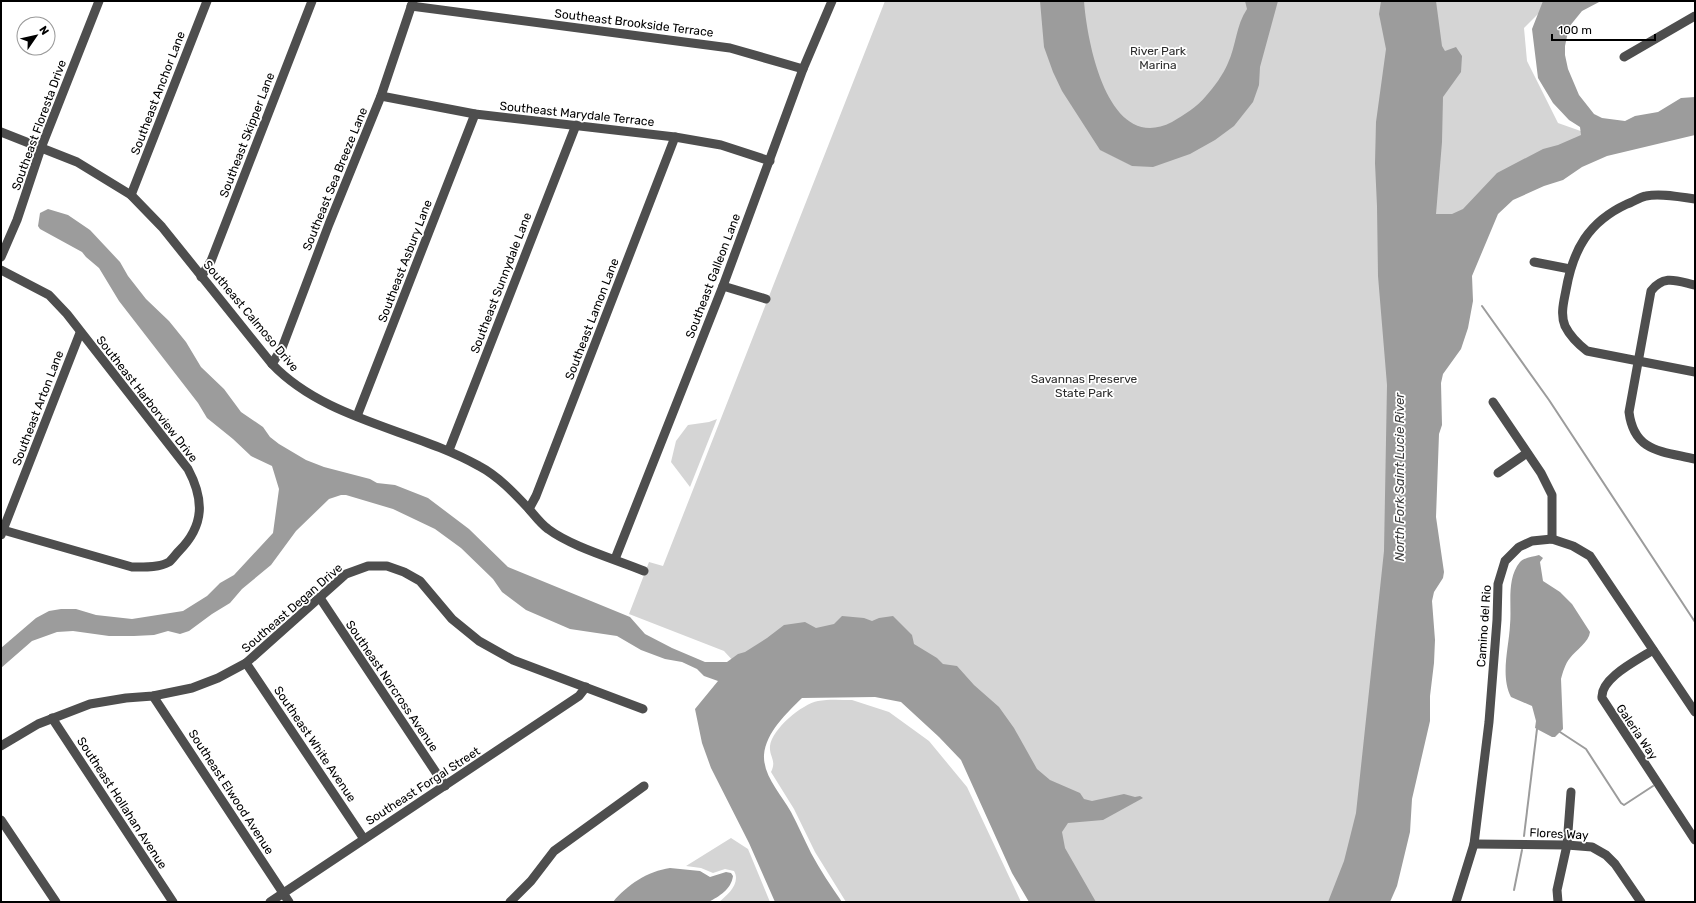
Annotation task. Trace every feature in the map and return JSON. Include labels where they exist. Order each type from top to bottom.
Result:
[{"type":"street","name":"Southeast Floresta Drive","points":[[1,257],[17,220],[41,148],[99,1]]},
{"type":"street","name":"Southeast Anchor Lane","points":[[131,195],[207,1]]},
{"type":"street","name":"Southeast Skipper Lane","points":[[201,276],[211,260],[312,1]]},
{"type":"street","name":"Southeast Galleon Lane","points":[[615,559],[723,286],[803,69],[832,1]]},
{"type":"street","name":"Southeast Brookside Terrace","points":[[412,3],[730,48],[803,69]]},
{"type":"street","name":"Southeast Sea Breeze Lane","points":[[272,364],[282,348],[329,224],[381,96],[412,3]]},
{"type":"street","points":[[1624,57],[1695,16]]},
{"type":"street","name":"Southeast Marydale Terrace","points":[[381,96],[475,114],[675,137],[721,145],[770,161]]},
{"type":"street","name":"Southeast Asbury Lane","points":[[357,416],[475,114]]},
{"type":"street","name":"Southeast Sunnydale Lane","points":[[449,450],[576,125]]},
{"type":"street","name":"Southeast Calmoso Drive","points":[[1,132],[77,162],[131,195],[162,227],[272,364],[286,378],[308,393],[335,407],[449,450],[481,467],[504,483],[546,528],[562,539],[644,571]]},
{"type":"street","name":"Southeast Lamon Lane","points":[[529,509],[536,496],[675,137]]},
{"type":"street","points":[[1695,199],[1669,196],[1646,196],[1617,209],[1596,223],[1581,243],[1570,269],[1562,309],[1565,325],[1574,340],[1587,351],[1695,372]]},
{"type":"street","points":[[1534,262],[1570,269]]},
{"type":"street","name":"Southeast Harborview Drive","points":[[1,270],[49,295],[67,314],[80,333],[188,469],[197,487],[200,504],[197,524],[186,544],[169,562],[149,566],[132,567],[2,532]]},
{"type":"street","points":[[1695,285],[1665,280],[1657,283],[1651,291],[1629,412],[1630,425],[1642,444],[1655,450],[1695,459]]},
{"type":"street","points":[[723,286],[766,299]]},
{"type":"street","name":"Southeast Arton Lane","points":[[2,532],[80,333]]},
{"type":"street","points":[[1493,402],[1541,473],[1552,495],[1552,539]]},
{"type":"street","points":[[1498,473],[1527,453]]},
{"type":"street","name":"Camino del Rio","points":[[1456,902],[1474,844],[1489,722],[1497,620],[1498,584],[1505,561],[1519,547],[1532,541],[1552,539],[1573,546],[1590,556],[1695,712]]},
{"type":"street","name":"Southeast Degan Drive","points":[[1,746],[17,735],[52,718],[90,704],[126,698],[152,696],[192,688],[218,678],[246,663],[346,574],[368,566],[387,566],[404,572],[420,581],[452,619],[478,641],[513,660],[643,709]]},
{"type":"street","name":"Southeast Norcross Avenue","points":[[320,598],[445,786]]},
{"type":"street","name":"Galeria Way","points":[[1653,650],[1612,677],[1602,690],[1602,698],[1695,840]]},
{"type":"street","name":"Southeast White Avenue","points":[[246,663],[364,839]]},
{"type":"street","name":"Southeast Forgal Street","points":[[270,902],[579,696],[586,687]]},
{"type":"street","name":"Southeast Elwood Avenue","points":[[152,696],[288,902]]},
{"type":"street","name":"Southeast Hollahan Avenue","points":[[52,718],[173,902]]},
{"type":"street","points":[[510,902],[531,881],[554,851],[644,786]]},
{"type":"street","points":[[1558,902],[1557,890],[1567,845],[1571,792]]},
{"type":"street","points":[[1,820],[56,902]]},
{"type":"street","name":"Flores Way","points":[[1474,844],[1567,845],[1592,847],[1606,855],[1619,869],[1641,902]]},
{"type":"green space","name":"Savannas Preserve State Park","points":[[885,1],[1551,1],[1524,28],[1527,61],[1558,123],[1592,135],[1473,216],[1434,224],[1365,902],[1071,902],[907,660],[747,676],[724,651],[629,614],[649,562],[663,566]]},
{"type":"green space","points":[[717,419],[690,487],[671,462],[676,441],[688,425],[709,422]]},
{"type":"green space","points":[[822,700],[852,700],[889,712],[929,741],[967,787],[1021,902],[846,902],[815,852],[794,809],[771,772],[773,768],[773,761],[770,746],[776,732],[782,725],[796,712],[811,703]]},
{"type":"green space","points":[[731,838],[748,849],[770,902],[719,902],[730,892],[735,884],[736,875],[734,871],[725,869],[713,873],[701,868],[686,866]]},
{"type":"water","points":[[1040,1],[1084,1],[1090,42],[1096,66],[1105,89],[1117,109],[1132,123],[1150,128],[1172,122],[1186,114],[1202,100],[1215,85],[1224,72],[1231,56],[1243,15],[1247,9],[1245,1],[1278,1],[1260,67],[1259,85],[1253,102],[1234,126],[1215,140],[1190,154],[1153,167],[1132,166],[1100,150],[1062,91],[1053,72],[1044,47]]},
{"type":"water","name":"North Fork Saint Lucie River","points":[[1381,1],[1436,1],[1442,46],[1445,51],[1456,47],[1462,56],[1461,72],[1443,97],[1442,142],[1436,214],[1452,214],[1463,209],[1497,173],[1543,149],[1558,145],[1581,135],[1580,127],[1569,120],[1553,103],[1538,78],[1532,29],[1543,1],[1601,1],[1582,11],[1569,27],[1565,46],[1568,69],[1579,95],[1594,114],[1602,118],[1625,121],[1635,116],[1658,112],[1681,98],[1695,97],[1695,135],[1607,156],[1582,167],[1563,180],[1544,186],[1513,200],[1498,214],[1472,276],[1473,301],[1468,328],[1461,349],[1443,374],[1441,383],[1442,425],[1439,434],[1436,517],[1444,572],[1443,578],[1434,592],[1432,601],[1435,640],[1430,696],[1430,721],[1412,799],[1410,832],[1397,886],[1390,902],[1328,902],[1344,861],[1356,813],[1384,551],[1387,385],[1378,276],[1375,163],[1376,122],[1386,49],[1379,14]]},
{"type":"water","points":[[48,209],[68,215],[90,230],[120,262],[128,276],[146,299],[169,321],[186,342],[201,367],[224,389],[241,412],[263,427],[270,437],[279,444],[306,460],[324,467],[370,479],[377,483],[395,485],[428,498],[469,529],[508,567],[630,617],[645,634],[672,648],[705,662],[727,662],[738,654],[745,652],[767,638],[784,625],[805,622],[816,628],[834,624],[842,616],[864,618],[872,621],[879,618],[893,616],[912,635],[914,644],[937,658],[943,664],[957,666],[974,685],[999,707],[1014,728],[1037,769],[1050,780],[1080,793],[1084,799],[1092,801],[1124,794],[1135,797],[1140,796],[1143,798],[1103,820],[1068,823],[1062,832],[1065,848],[1096,902],[1029,902],[1012,873],[961,760],[939,737],[901,702],[875,697],[802,698],[778,724],[769,738],[764,755],[764,763],[769,778],[791,812],[818,866],[842,902],[775,902],[749,843],[711,768],[702,743],[695,709],[718,681],[704,676],[697,669],[682,662],[665,659],[641,650],[617,636],[570,629],[526,610],[502,592],[493,579],[461,548],[435,529],[393,509],[346,495],[329,499],[296,531],[271,565],[242,589],[230,603],[189,631],[180,634],[168,631],[154,635],[134,636],[109,636],[73,631],[57,632],[32,641],[1,668],[1,648],[36,618],[49,611],[76,609],[96,615],[132,619],[183,611],[207,596],[220,583],[234,575],[273,533],[279,489],[272,466],[251,456],[207,418],[198,403],[119,301],[99,268],[82,252],[40,229],[38,226],[40,213]]},
{"type":"water","points":[[1539,555],[1543,558],[1540,562],[1543,581],[1560,592],[1572,604],[1590,632],[1585,643],[1568,660],[1563,671],[1561,679],[1563,729],[1555,737],[1552,737],[1535,728],[1536,721],[1532,706],[1511,697],[1506,680],[1506,661],[1510,625],[1510,592],[1513,576],[1522,560]]},
{"type":"water","points":[[670,868],[700,871],[710,877],[726,872],[731,873],[733,876],[727,889],[709,902],[613,902],[638,880],[654,872]]},
{"type":"waterway","points":[[1482,306],[1549,400],[1695,622]]},
{"type":"waterway","points":[[1524,836],[1537,729]]},
{"type":"waterway","points":[[1560,732],[1586,749],[1621,803],[1624,805],[1653,786]]},
{"type":"waterway","points":[[1514,890],[1522,850]]},
{"type":"park label","name":"River Park Marina","points":[[1158,58]]}]
